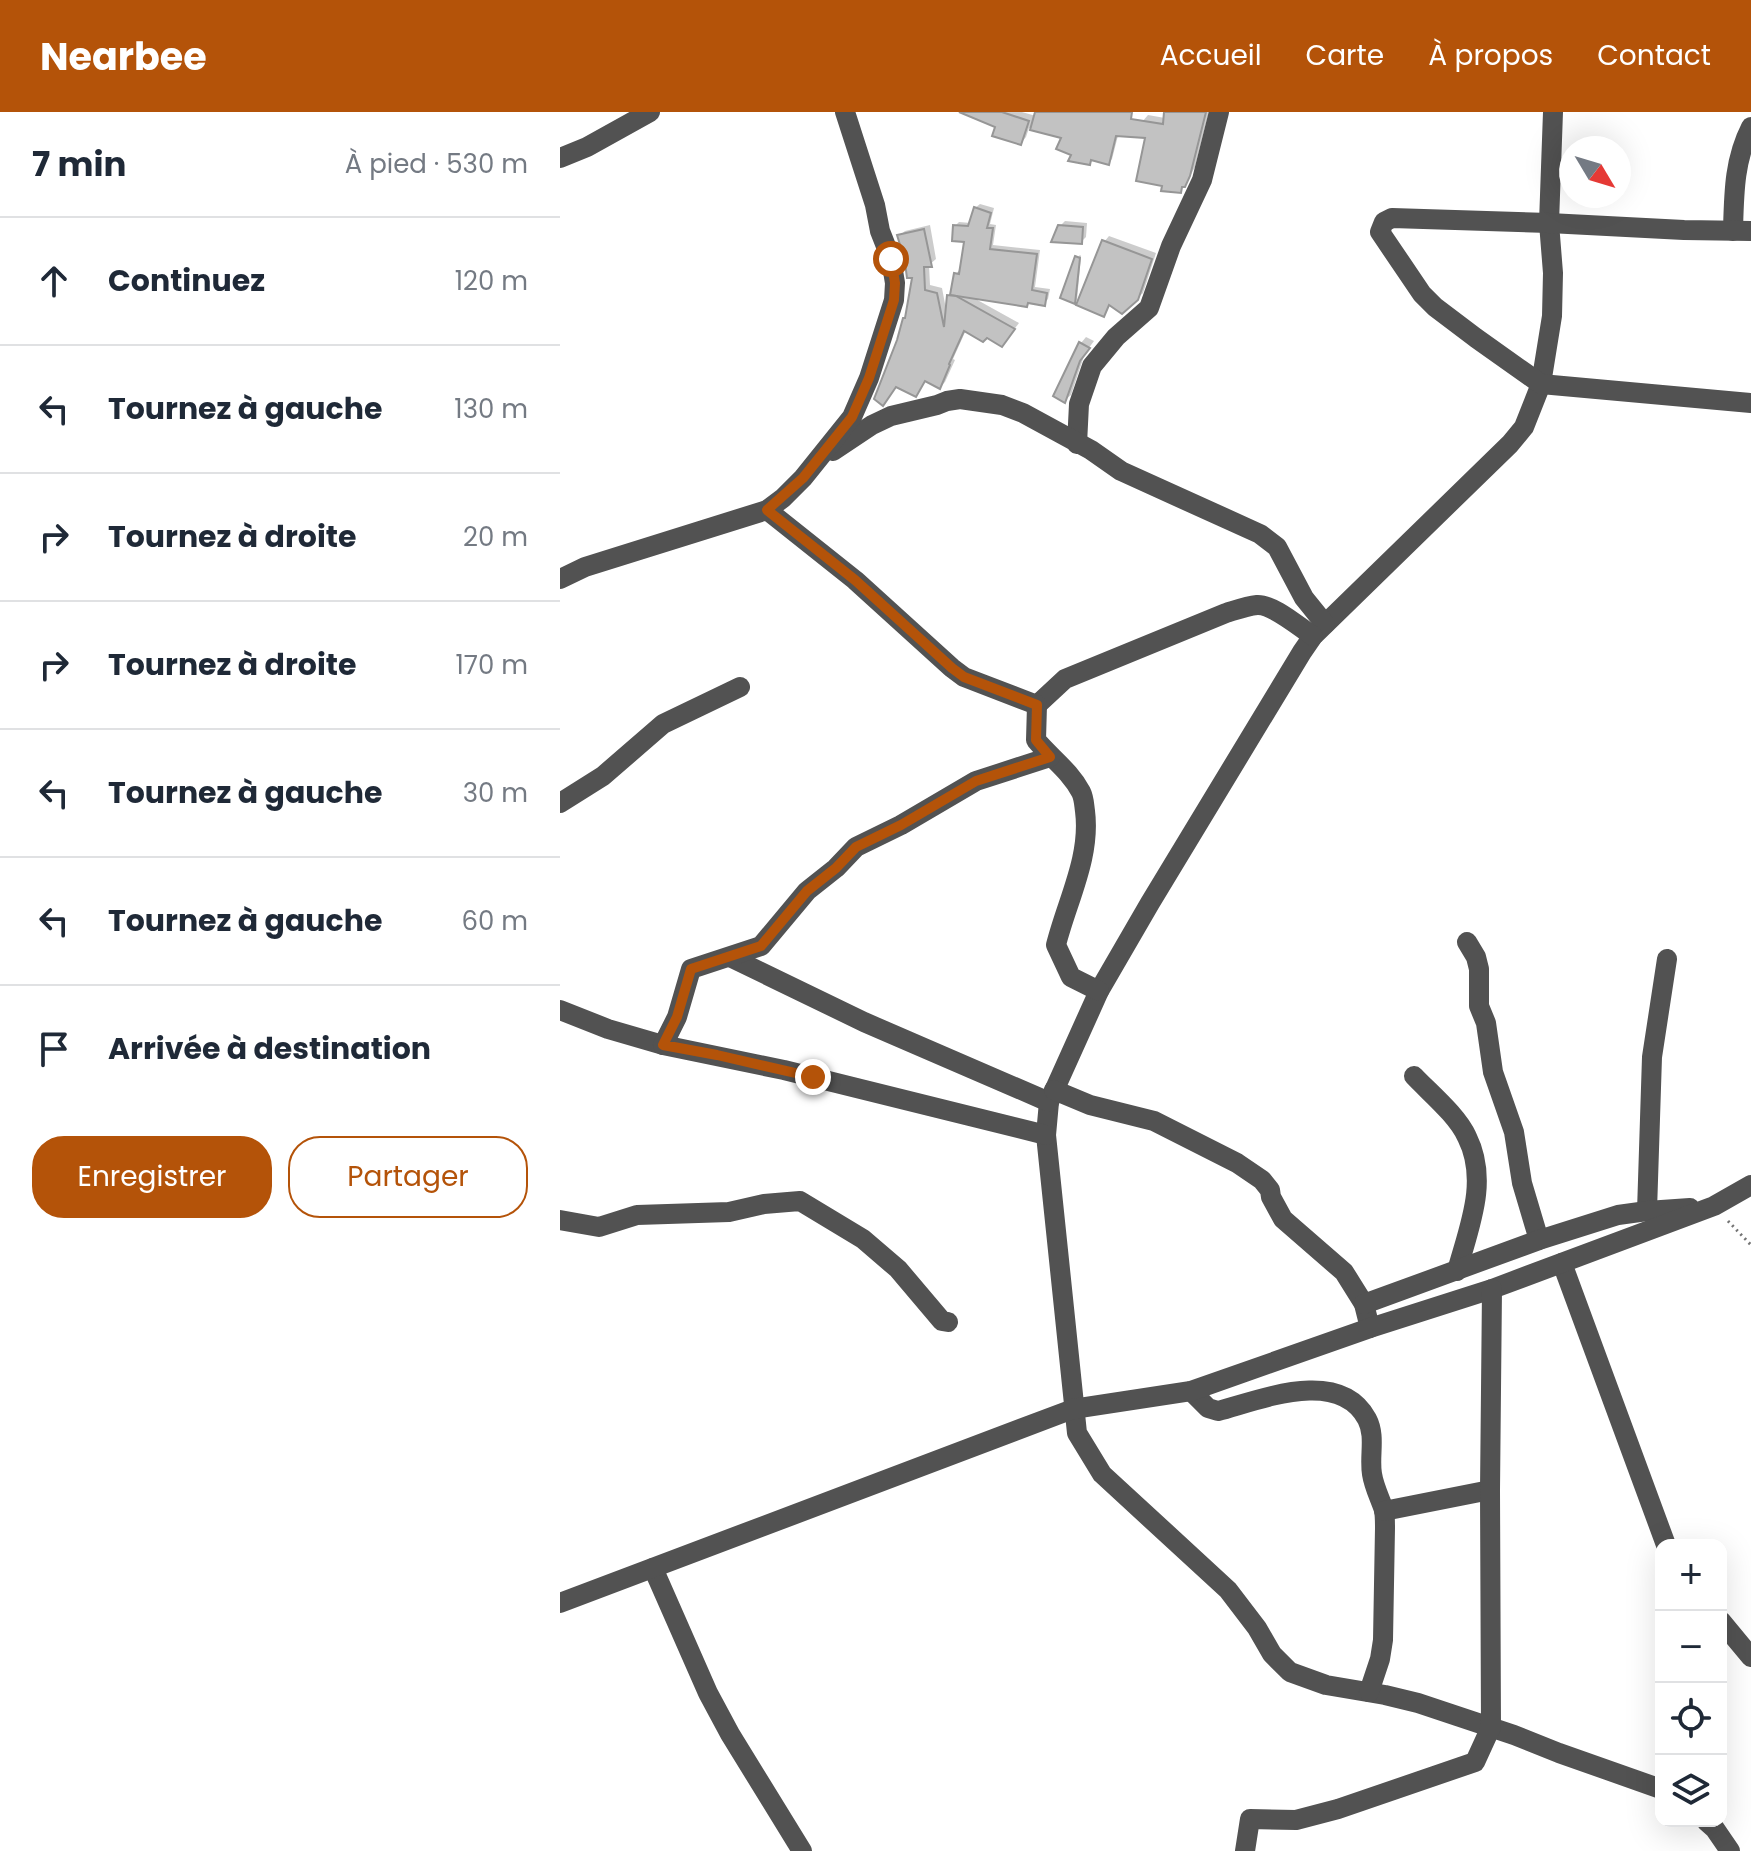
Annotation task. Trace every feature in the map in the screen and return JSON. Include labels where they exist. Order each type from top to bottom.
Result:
[{"type":"street","points":[[560,579],[585,567],[767,510],[803,478],[852,417],[869,378],[894,300],[895,283],[891,259],[845,112]]},
{"type":"street","points":[[1077,444],[1079,404],[1092,366],[1116,337],[1149,308],[1171,246],[1202,180],[1219,112]]},
{"type":"street","points":[[1553,112],[1549,223],[1553,298],[1541,384],[1524,427],[1319,630],[1217,791],[1099,991],[1051,1096],[1046,1135],[1073,1409],[1077,1433],[1102,1474],[1228,1590],[1272,1654],[1290,1672],[1326,1685],[1418,1703],[1655,1787]]},
{"type":"street","points":[[560,158],[587,147],[635,115]]},
{"type":"street","points":[[1751,127],[1744,141],[1735,179],[1742,231],[1392,218],[1380,227],[1382,236],[1422,294],[1476,338],[1541,384],[1751,403]]},
{"type":"street","points":[[818,459],[891,416],[960,399],[1002,405],[1091,450],[1121,471],[1272,541],[1319,630]]},
{"type":"street","points":[[767,510],[855,580],[964,677],[1037,705]]},
{"type":"street","points":[[1099,991],[1071,977],[1056,945],[1083,854],[1086,822],[1082,794],[1066,769],[1050,757],[1036,740],[1037,705],[1065,679],[1235,610],[1260,605],[1319,630]]},
{"type":"street","points":[[560,803],[603,776],[663,724],[740,687]]},
{"type":"street","points":[[663,1045],[677,1017],[691,969],[761,946],[807,891],[856,847],[901,825],[976,781],[1050,757]]},
{"type":"street","points":[[1467,942],[1479,969],[1479,1006],[1486,1023],[1493,1072],[1514,1132],[1522,1183],[1539,1240]]},
{"type":"street","points":[[730,957],[864,1022],[1051,1096],[1154,1121],[1237,1163],[1262,1180],[1283,1219],[1344,1272],[1364,1304],[1370,1328]]},
{"type":"street","points":[[1647,1211],[1652,1057],[1667,959]]},
{"type":"street","points":[[560,1010],[608,1029],[663,1045],[784,1070],[1046,1135]]},
{"type":"street","points":[[1414,1076],[1454,1118],[1467,1136],[1474,1157],[1477,1198],[1457,1271]]},
{"type":"street","points":[[560,1603],[1073,1409],[1191,1391],[1492,1289],[1714,1206],[1751,1185]]},
{"type":"street","points":[[560,1220],[599,1227],[637,1215],[729,1212],[764,1204],[800,1201],[863,1239],[898,1269],[942,1321],[948,1322]]},
{"type":"street","points":[[1364,1304],[1539,1240],[1618,1215],[1714,1206]]},
{"type":"street","points":[[1562,1263],[1664,1539]]},
{"type":"street","points":[[1245,1851],[1250,1819],[1296,1820],[1324,1813],[1475,1762],[1491,1727],[1492,1289]]},
{"type":"street","points":[[1191,1391],[1208,1408],[1218,1411],[1304,1389],[1337,1393],[1355,1405],[1367,1419],[1371,1435],[1372,1475],[1384,1511],[1383,1640],[1369,1692]]},
{"type":"street","points":[[1384,1511],[1490,1490]]},
{"type":"street","points":[[653,1568],[708,1693],[802,1851]]},
{"type":"street","points":[[1727,1628],[1751,1657]]},
{"type":"street","points":[[1713,1827],[1730,1851]]},
{"type":"path","points":[[1714,1206],[1751,1245]]},
{"type":"building","points":[[959,112],[1002,112],[1029,121],[1021,145],[992,136],[995,127]]},
{"type":"building","points":[[1035,112],[1132,112],[1131,119],[1163,124],[1164,112],[1206,112],[1190,176],[1181,193],[1161,191],[1162,186],[1136,181],[1145,138],[1116,136],[1109,165],[1091,160],[1090,165],[1068,161],[1071,155],[1056,149],[1061,138],[1030,130]]},
{"type":"building","points":[[974,207],[991,213],[987,228],[993,228],[990,249],[1037,254],[1032,290],[1047,293],[1045,306],[1028,303],[1027,307],[950,295],[954,273],[959,274],[964,242],[952,241],[953,225],[968,226]]},
{"type":"building","points":[[1058,225],[1083,227],[1082,244],[1051,242]]},
{"type":"building","points":[[924,229],[932,267],[924,267],[925,290],[937,293],[944,327],[947,295],[956,296],[1015,329],[1002,347],[987,338],[983,342],[964,331],[940,389],[925,381],[916,397],[896,387],[883,406],[874,399],[905,318],[912,278],[907,278],[903,248],[897,235]]},
{"type":"building","points":[[1102,240],[1152,259],[1138,300],[1122,314],[1109,305],[1104,317],[1076,305]]},
{"type":"building","points":[[1075,256],[1080,258],[1075,304],[1060,298]]},
{"type":"building","points":[[1079,342],[1090,348],[1080,361],[1065,403],[1053,396]]},
{"type":"route","points":[[813,1077],[663,1045],[677,1017],[691,969],[761,946],[807,891],[856,847],[901,825],[976,781],[1050,757],[1036,740],[1037,705],[964,677],[855,580],[767,510],[803,478],[852,417],[869,378],[894,300],[891,259]]}]
